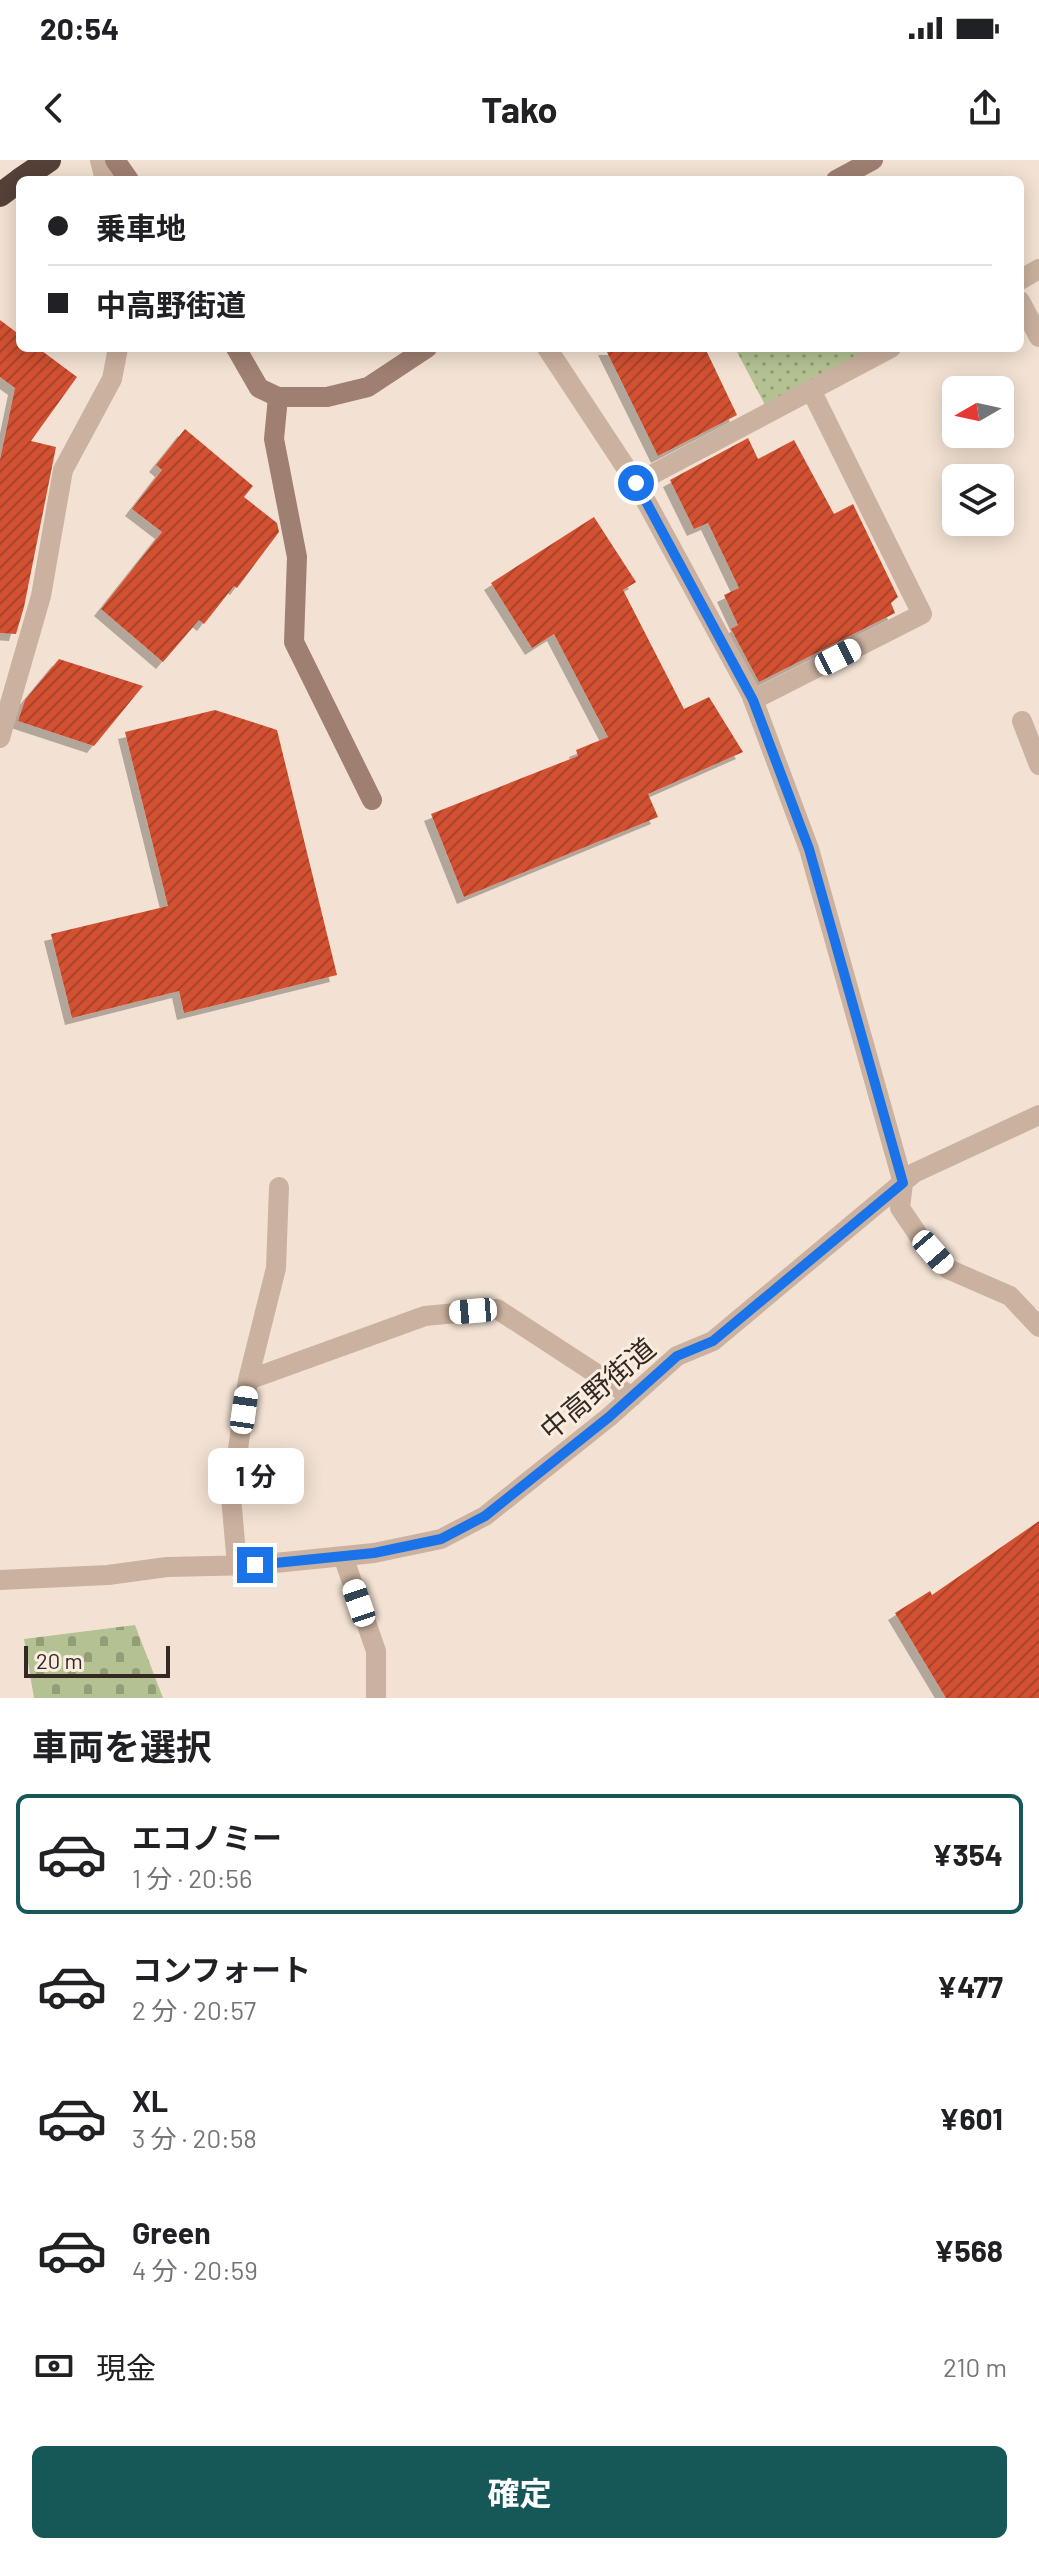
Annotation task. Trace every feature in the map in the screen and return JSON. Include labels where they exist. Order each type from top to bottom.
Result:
[{"type":"highway","points":[[26,176],[49,160]]},
{"type":"street","points":[[843,176],[873,160]]},
{"type":"street","points":[[1024,309],[1039,337]]},
{"type":"street","points":[[0,738],[41,596],[63,470],[112,379],[117,352]]},
{"type":"street","points":[[238,352],[259,388],[278,397],[327,397],[368,387],[421,352]]},
{"type":"street","points":[[550,352],[636,483],[753,700],[809,849],[903,1183],[900,1208],[948,1269],[1010,1296],[1039,1327]]},
{"type":"street","points":[[636,483],[883,352]]},
{"type":"street","points":[[753,700],[922,614],[811,390]]},
{"type":"street","points":[[278,397],[274,439],[297,557],[294,642],[372,800]]},
{"type":"street","points":[[1022,721],[1039,765]]},
{"type":"street","name":"中高野街道","points":[[0,1580],[108,1575],[152,1569],[343,1556],[441,1539],[485,1516],[632,1397],[677,1356],[713,1341],[914,1173],[1039,1115]]},
{"type":"street","points":[[237,1565],[231,1497],[248,1380],[276,1268],[279,1187]]},
{"type":"street","points":[[248,1380],[425,1316],[497,1309],[632,1397]]},
{"type":"street","points":[[343,1556],[376,1651],[376,1698]]},
{"type":"green space","points":[[737,352],[865,352],[765,405]]},
{"type":"green space","points":[[135,1625],[163,1698],[34,1698],[24,1639]]},
{"type":"building","points":[[0,320],[16,332],[16,352],[43,352],[77,377],[31,441],[56,447],[16,634],[0,633],[0,460],[15,388],[0,377]]},
{"type":"building","points":[[607,352],[707,352],[737,415],[658,456]]},
{"type":"building","points":[[185,429],[253,486],[244,497],[277,523],[279,532],[237,588],[234,586],[204,624],[199,620],[163,662],[101,609],[162,532],[132,509],[162,470],[156,465]]},
{"type":"building","points":[[748,438],[758,459],[794,440],[834,514],[853,504],[898,597],[891,603],[895,613],[759,682],[731,629],[738,625],[724,595],[739,588],[708,523],[694,529],[670,480]]},
{"type":"building","points":[[594,517],[636,582],[623,590],[684,709],[709,697],[743,752],[648,794],[658,817],[464,897],[431,814],[578,756],[576,750],[608,737],[554,634],[532,648],[491,583]]},
{"type":"building","points":[[59,659],[143,686],[94,746],[18,721],[25,700]]},
{"type":"building","points":[[215,710],[277,730],[337,975],[184,1013],[179,991],[72,1018],[51,934],[168,906],[125,732]]},
{"type":"building","points":[[1039,1521],[1039,1698],[946,1698],[895,1613],[930,1591],[932,1595]]},
{"type":"route","points":[[255,1565],[374,1553],[441,1539],[485,1516],[609,1417],[677,1356],[713,1341],[903,1183],[809,849],[751,694],[636,483]]}]
